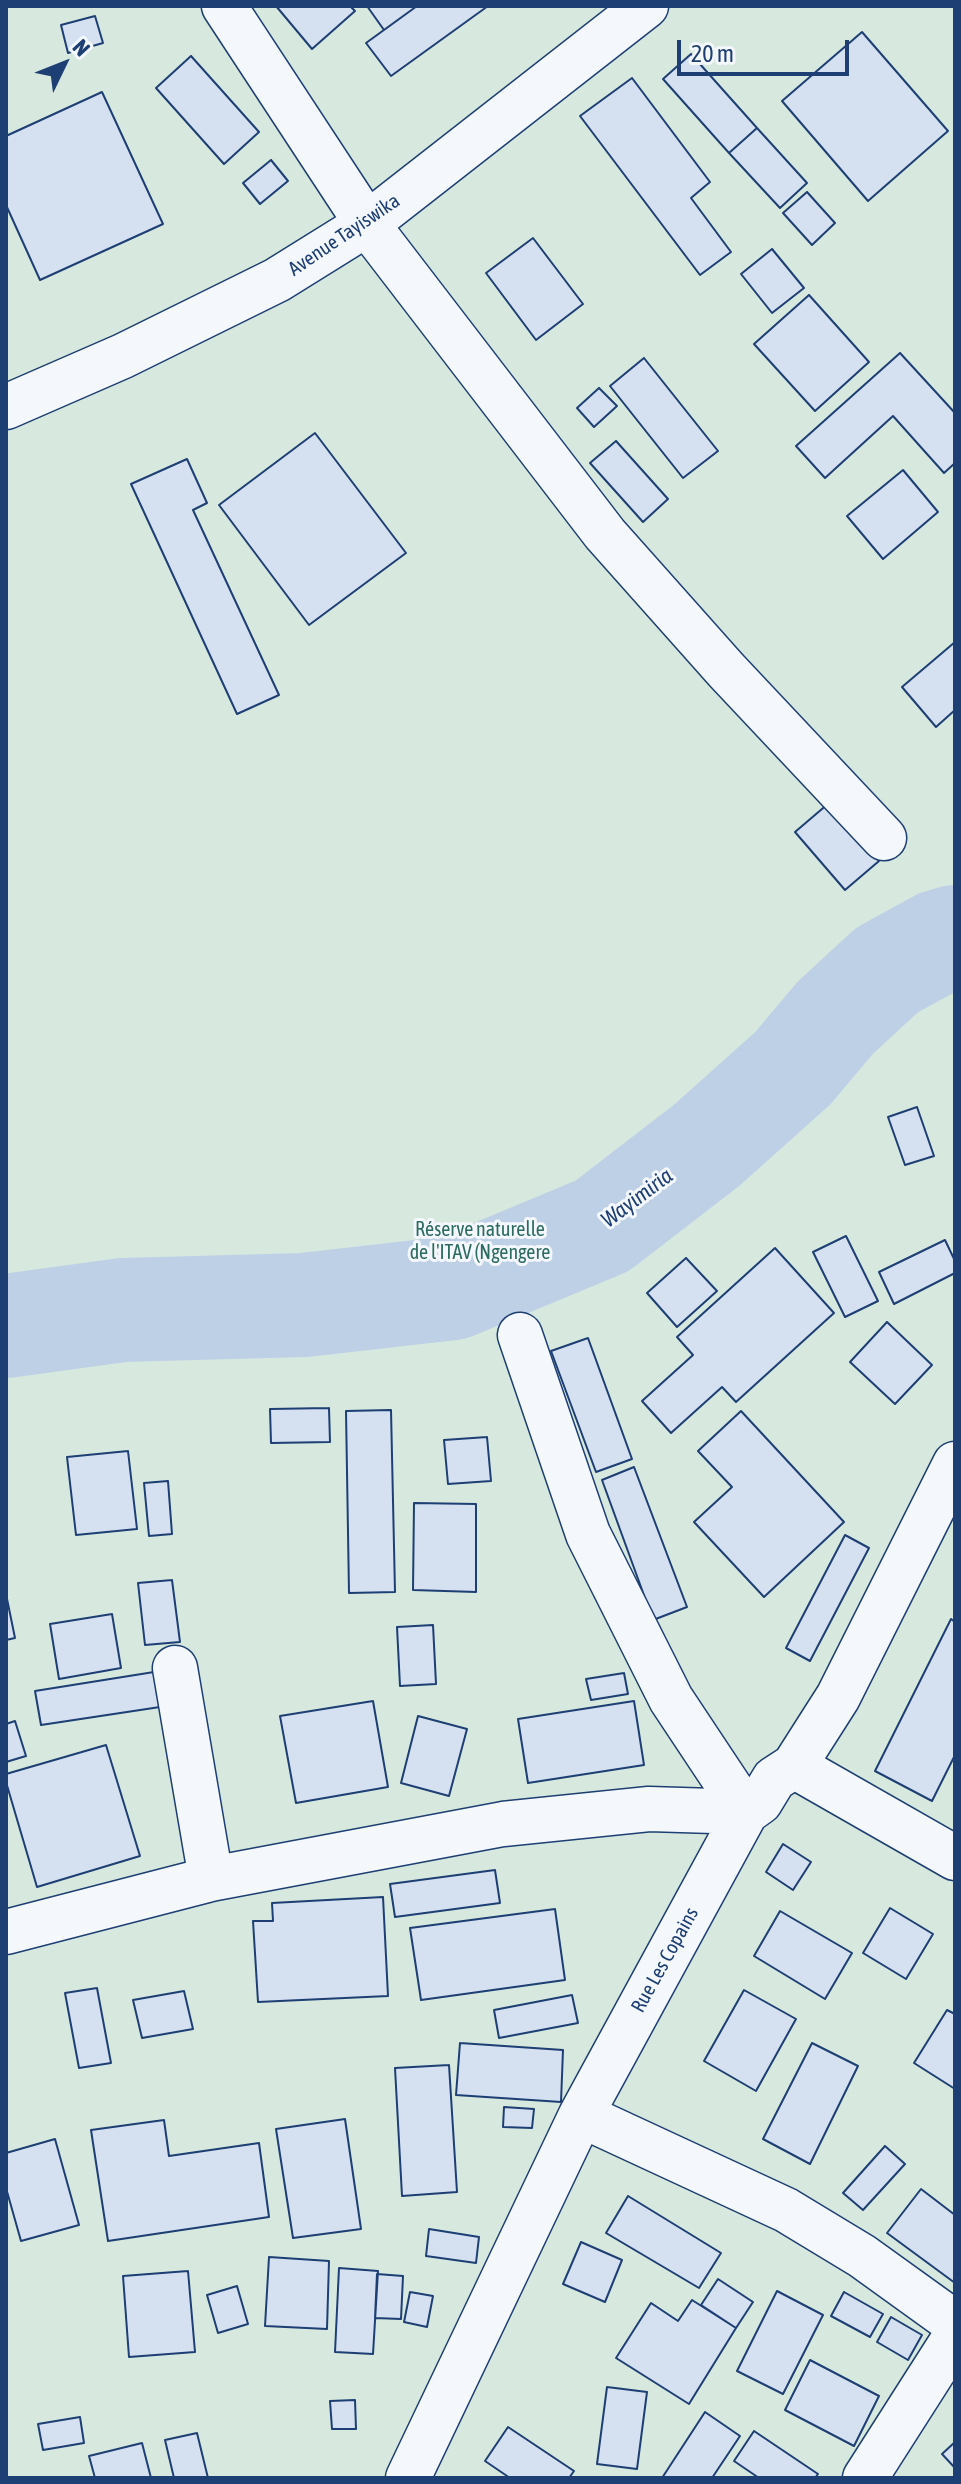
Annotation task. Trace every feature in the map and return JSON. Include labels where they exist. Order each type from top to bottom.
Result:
[{"type":"street","points":[[224,6],[367,224],[605,534],[726,670],[884,838]]},
{"type":"street","name":"Avenue Tayiswika","points":[[6,407],[123,356],[277,280],[367,224],[646,6]]},
{"type":"street","points":[[520,1335],[588,1534],[671,1699],[746,1812]]},
{"type":"street","name":"Rue Les Copains","points":[[408,2478],[581,2115],[746,1812],[760,1802],[774,1779],[794,1766],[838,1697],[955,1464]]},
{"type":"street","points":[[175,1668],[211,1879]]},
{"type":"street","points":[[794,1766],[955,1858]]},
{"type":"street","points":[[6,1932],[211,1879],[503,1824],[649,1809],[746,1812]]},
{"type":"street","points":[[581,2115],[786,2210],[862,2256],[955,2323]]},
{"type":"street","points":[[865,2478],[955,2337]]},
{"type":"green space","name":"Réserve naturelle de l'ITAV (Ngengere","points":[[6,6],[955,6],[955,2478],[6,2478]]},
{"type":"building","points":[[276,6],[350,6],[355,11],[312,49]]},
{"type":"building","points":[[367,6],[417,6],[384,30]]},
{"type":"building","points":[[417,6],[488,6],[391,76],[366,43]]},
{"type":"building","points":[[95,16],[103,43],[68,53],[61,25]]},
{"type":"building","points":[[862,32],[948,131],[868,201],[782,101]]},
{"type":"building","points":[[691,54],[757,128],[729,153],[663,79]]},
{"type":"building","points":[[191,56],[259,132],[224,164],[156,88]]},
{"type":"building","points":[[632,78],[710,182],[691,198],[731,252],[700,275],[580,116]]},
{"type":"building","points":[[102,92],[163,224],[40,280],[6,205],[6,136]]},
{"type":"building","points":[[757,128],[807,183],[780,208],[729,153]]},
{"type":"building","points":[[271,160],[288,181],[260,204],[243,183]]},
{"type":"building","points":[[807,192],[835,223],[812,245],[783,213]]},
{"type":"building","points":[[533,238],[583,304],[536,340],[486,273]]},
{"type":"building","points":[[772,249],[804,288],[772,313],[741,274]]},
{"type":"building","points":[[809,295],[869,362],[815,411],[754,344]]},
{"type":"building","points":[[900,353],[955,413],[955,463],[944,473],[893,416],[825,478],[796,446]]},
{"type":"building","points":[[644,358],[718,451],[683,478],[610,386]]},
{"type":"building","points":[[599,388],[617,406],[594,427],[577,408]]},
{"type":"building","points":[[315,433],[406,553],[309,625],[219,505]]},
{"type":"building","points":[[616,441],[668,499],[643,522],[590,463]]},
{"type":"building","points":[[187,459],[207,503],[193,510],[279,695],[237,714],[131,484]]},
{"type":"building","points":[[903,470],[938,512],[883,559],[847,516]]},
{"type":"building","points":[[955,642],[955,710],[936,727],[902,687]]},
{"type":"building","points":[[829,803],[879,861],[845,890],[795,832]]},
{"type":"building","points":[[917,1107],[934,1156],[905,1165],[888,1117]]},
{"type":"building","points":[[846,1236],[878,1301],[845,1317],[813,1252]]},
{"type":"building","points":[[945,1240],[955,1261],[955,1273],[894,1304],[879,1272]]},
{"type":"building","points":[[775,1248],[834,1313],[736,1402],[722,1387],[671,1433],[642,1401],[693,1355],[677,1337]]},
{"type":"building","points":[[686,1258],[717,1291],[677,1327],[647,1293]]},
{"type":"building","points":[[887,1322],[932,1365],[895,1404],[850,1362]]},
{"type":"building","points":[[588,1338],[632,1459],[596,1472],[551,1351]]},
{"type":"building","points":[[329,1408],[330,1442],[271,1443],[270,1409]]},
{"type":"building","points":[[391,1410],[395,1592],[349,1593],[346,1411]]},
{"type":"building","points":[[741,1411],[844,1522],[764,1597],[694,1522],[732,1487],[698,1451]]},
{"type":"building","points":[[487,1437],[491,1481],[448,1484],[444,1440]]},
{"type":"building","points":[[128,1451],[137,1529],[76,1535],[67,1457]]},
{"type":"building","points":[[634,1467],[687,1607],[653,1620],[602,1480]]},
{"type":"building","points":[[168,1481],[172,1534],[149,1536],[144,1483]]},
{"type":"building","points":[[414,1503],[476,1504],[476,1592],[413,1590]]},
{"type":"building","points":[[845,1535],[869,1548],[810,1661],[786,1648]]},
{"type":"building","points":[[172,1580],[180,1642],[145,1645],[138,1583]]},
{"type":"building","points":[[6,1594],[15,1638],[6,1640]]},
{"type":"building","points":[[112,1614],[121,1668],[59,1679],[50,1624]]},
{"type":"building","points":[[951,1619],[955,1622],[955,1755],[932,1801],[875,1771]]},
{"type":"building","points":[[433,1625],[436,1684],[400,1686],[397,1627]]},
{"type":"building","points":[[154,1672],[160,1707],[41,1725],[35,1691]]},
{"type":"building","points":[[624,1673],[628,1694],[591,1700],[586,1679]]},
{"type":"building","points":[[373,1701],[388,1787],[296,1803],[280,1716]]},
{"type":"building","points":[[634,1701],[644,1765],[528,1783],[518,1719]]},
{"type":"building","points":[[418,1716],[467,1729],[449,1796],[401,1783]]},
{"type":"building","points":[[15,1721],[26,1756],[6,1762],[6,1724]]},
{"type":"building","points":[[106,1745],[140,1856],[37,1887],[6,1774]]},
{"type":"building","points":[[783,1844],[811,1862],[793,1890],[766,1872]]},
{"type":"building","points":[[495,1870],[500,1903],[395,1917],[390,1884]]},
{"type":"building","points":[[383,1897],[388,1996],[258,2002],[253,1921],[273,1921],[272,1903]]},
{"type":"building","points":[[890,1908],[933,1934],[906,1979],[863,1953]]},
{"type":"building","points":[[555,1909],[565,1980],[421,2000],[410,1928]]},
{"type":"building","points":[[780,1911],[852,1953],[825,1999],[754,1956]]},
{"type":"building","points":[[97,1988],[111,2063],[79,2068],[65,1993]]},
{"type":"building","points":[[744,1990],[796,2019],[756,2091],[704,2061]]},
{"type":"building","points":[[184,1991],[193,2029],[142,2038],[133,2000]]},
{"type":"building","points":[[572,1995],[578,2023],[499,2038],[494,2010]]},
{"type":"building","points":[[947,2010],[955,2014],[955,2089],[914,2063]]},
{"type":"building","points":[[460,2043],[563,2050],[561,2102],[456,2095]]},
{"type":"building","points":[[812,2043],[858,2066],[810,2164],[763,2139]]},
{"type":"building","points":[[449,2065],[457,2192],[402,2196],[395,2068]]},
{"type":"building","points":[[504,2107],[534,2109],[532,2128],[503,2127]]},
{"type":"building","points":[[345,2119],[361,2229],[293,2238],[276,2129]]},
{"type":"building","points":[[164,2120],[169,2156],[259,2143],[269,2217],[108,2241],[91,2130]]},
{"type":"building","points":[[55,2139],[79,2225],[21,2241],[6,2188],[6,2153]]},
{"type":"building","points":[[885,2146],[905,2164],[863,2210],[843,2193]]},
{"type":"building","points":[[921,2189],[955,2215],[955,2283],[887,2233]]},
{"type":"building","points":[[628,2196],[721,2253],[699,2288],[606,2233]]},
{"type":"building","points":[[429,2229],[479,2237],[476,2263],[426,2256]]},
{"type":"building","points":[[581,2242],[622,2260],[605,2302],[563,2284]]},
{"type":"building","points":[[269,2257],[329,2261],[327,2329],[265,2326]]},
{"type":"building","points":[[339,2268],[378,2271],[373,2354],[335,2352]]},
{"type":"building","points":[[188,2271],[195,2352],[129,2357],[123,2276]]},
{"type":"building","points":[[377,2274],[403,2276],[401,2319],[375,2318]]},
{"type":"building","points":[[718,2279],[753,2302],[736,2328],[701,2305]]},
{"type":"building","points":[[237,2286],[248,2324],[218,2333],[207,2295]]},
{"type":"building","points":[[777,2291],[823,2315],[783,2394],[737,2371]]},
{"type":"building","points":[[410,2292],[433,2296],[427,2327],[404,2322]]},
{"type":"building","points":[[844,2292],[883,2314],[870,2337],[831,2316]]},
{"type":"building","points":[[692,2300],[736,2328],[689,2404],[616,2358],[651,2303],[678,2321]]},
{"type":"building","points":[[891,2317],[922,2335],[908,2360],[877,2342]]},
{"type":"building","points":[[810,2360],[879,2396],[854,2446],[785,2410]]},
{"type":"building","points":[[607,2387],[647,2392],[637,2469],[597,2464]]},
{"type":"building","points":[[355,2400],[356,2429],[332,2429],[330,2401]]},
{"type":"building","points":[[705,2412],[740,2436],[712,2478],[662,2478]]},
{"type":"building","points":[[80,2417],[84,2443],[43,2450],[38,2424]]},
{"type":"building","points":[[508,2427],[574,2471],[569,2478],[510,2478],[485,2461]]},
{"type":"building","points":[[754,2431],[818,2474],[815,2478],[759,2478],[734,2461]]},
{"type":"building","points":[[197,2433],[208,2478],[174,2478],[165,2440]]},
{"type":"building","points":[[955,2442],[955,2468],[942,2454]]},
{"type":"building","points":[[142,2443],[151,2478],[95,2478],[89,2456]]},
{"type":"waterway","name":"Wayimiria","points":[[6,1326],[123,1310],[304,1305],[453,1288],[602,1226],[707,1145],[793,1068],[835,1018],[887,970],[938,942],[955,937]]}]
